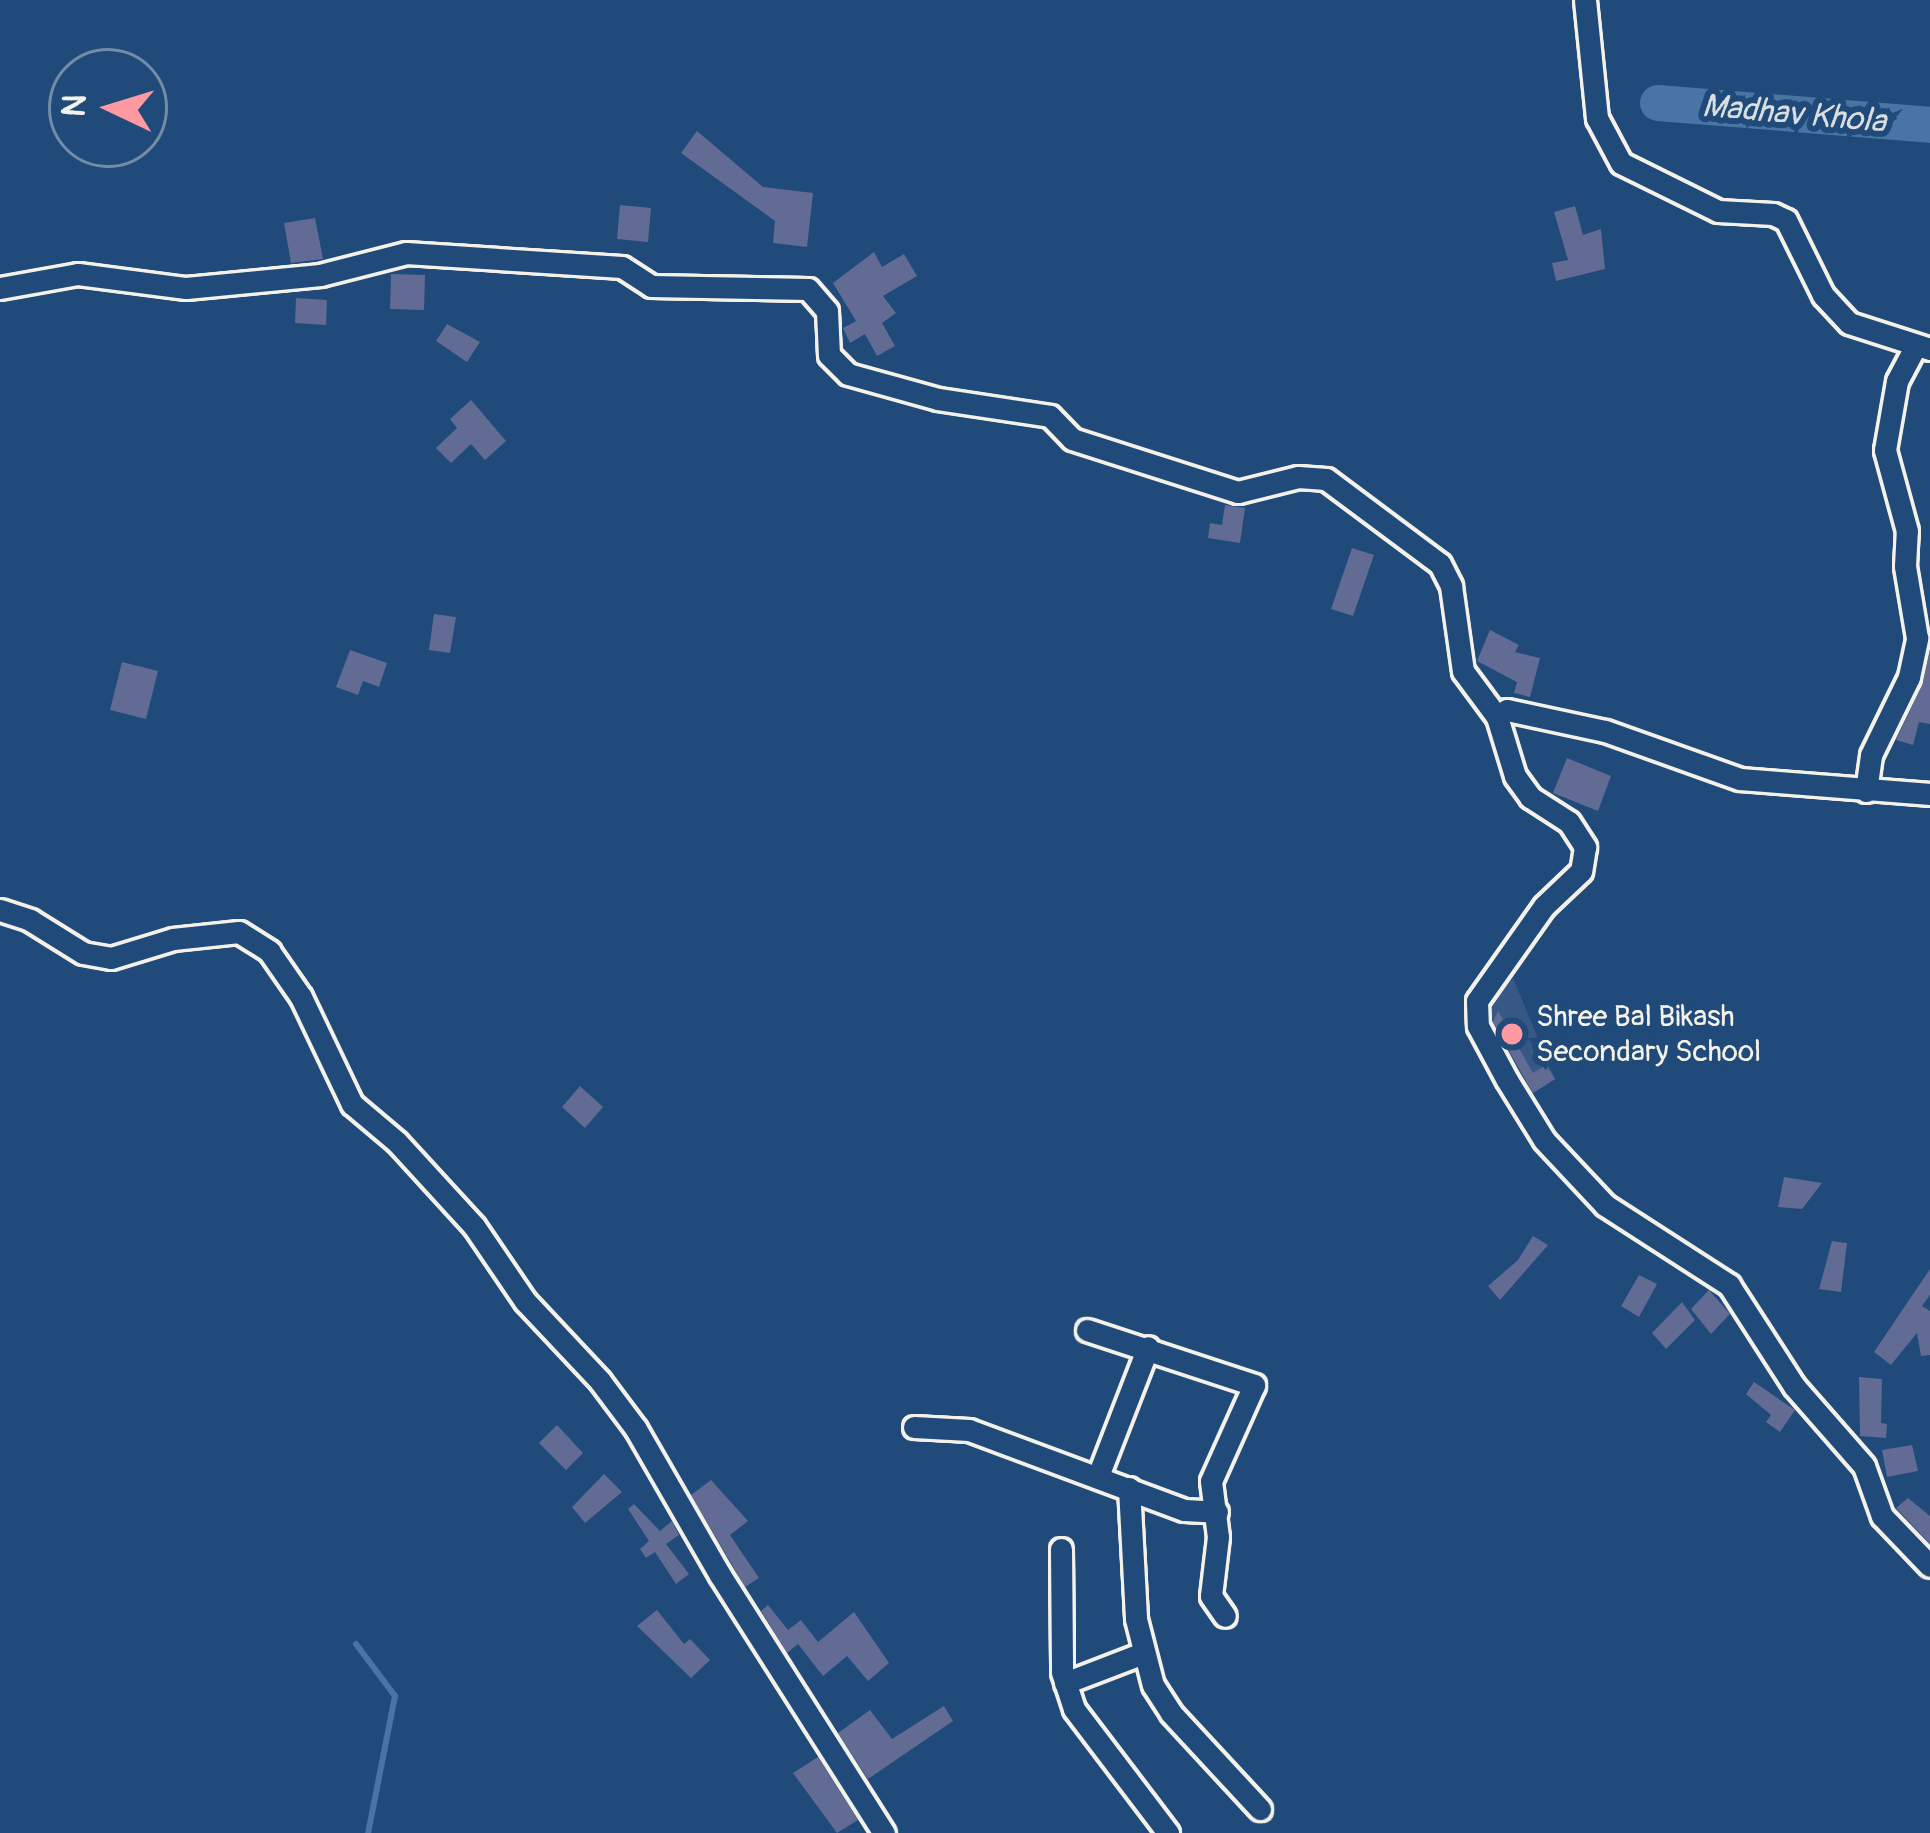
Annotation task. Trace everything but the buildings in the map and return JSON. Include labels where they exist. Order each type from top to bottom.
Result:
[{"type":"street","points":[[1585,0],[1597,118],[1621,163],[1718,211],[1774,214],[1786,220],[1833,308],[1849,323],[1923,348],[1897,381],[1885,450],[1907,531],[1905,566],[1917,638],[1910,677],[1871,755],[1866,791]]},
{"type":"street","points":[[0,288],[78,274],[186,288],[320,275],[406,253],[622,267],[651,286],[808,289],[826,311],[829,356],[848,374],[938,399],[1050,416],[1072,440],[1238,492],[1298,477],[1326,479],[1440,564],[1450,586],[1463,671],[1497,717],[1521,787],[1569,821],[1585,847],[1581,871],[1544,906],[1523,943],[1483,989],[1474,1015],[1478,1026],[1544,1140],[1572,1174],[1605,1205],[1729,1285],[1794,1386],[1864,1466],[1882,1516],[1930,1566]]},
{"type":"street","points":[[1497,717],[1507,710],[1605,730],[1741,779],[1930,794]]},
{"type":"street","points":[[0,910],[30,920],[83,953],[111,958],[173,939],[239,932],[269,951],[301,997],[352,1104],[397,1142],[474,1226],[525,1301],[601,1381],[636,1429],[720,1575],[884,1833]]},
{"type":"street","points":[[1088,1330],[1253,1385],[1215,1461],[1210,1481],[1216,1512],[1211,1596],[1225,1616]]},
{"type":"street","points":[[1098,1476],[1148,1348]]},
{"type":"street","points":[[914,1426],[969,1430],[1184,1510],[1216,1512]]},
{"type":"street","points":[[1129,1488],[1143,1653],[1153,1685],[1171,1713],[1260,1809]]},
{"type":"street","points":[[1061,1549],[1065,1683],[1091,1736],[1168,1833]]},
{"type":"street","points":[[1065,1683],[1143,1653]]},
{"type":"shaded area","name":"Shree Bal Bikash Secondary School","points":[[1513,978],[1555,1079],[1528,1096],[1477,1011]]},
{"type":"waterway","name":"Madhav Khola","points":[[1658,103],[1930,125]]},
{"type":"waterway","points":[[356,1644],[395,1696],[368,1833]]},
{"type":"place","name":"Shree Bal Bikash Secondary School","points":[[1512,1034]]}]
